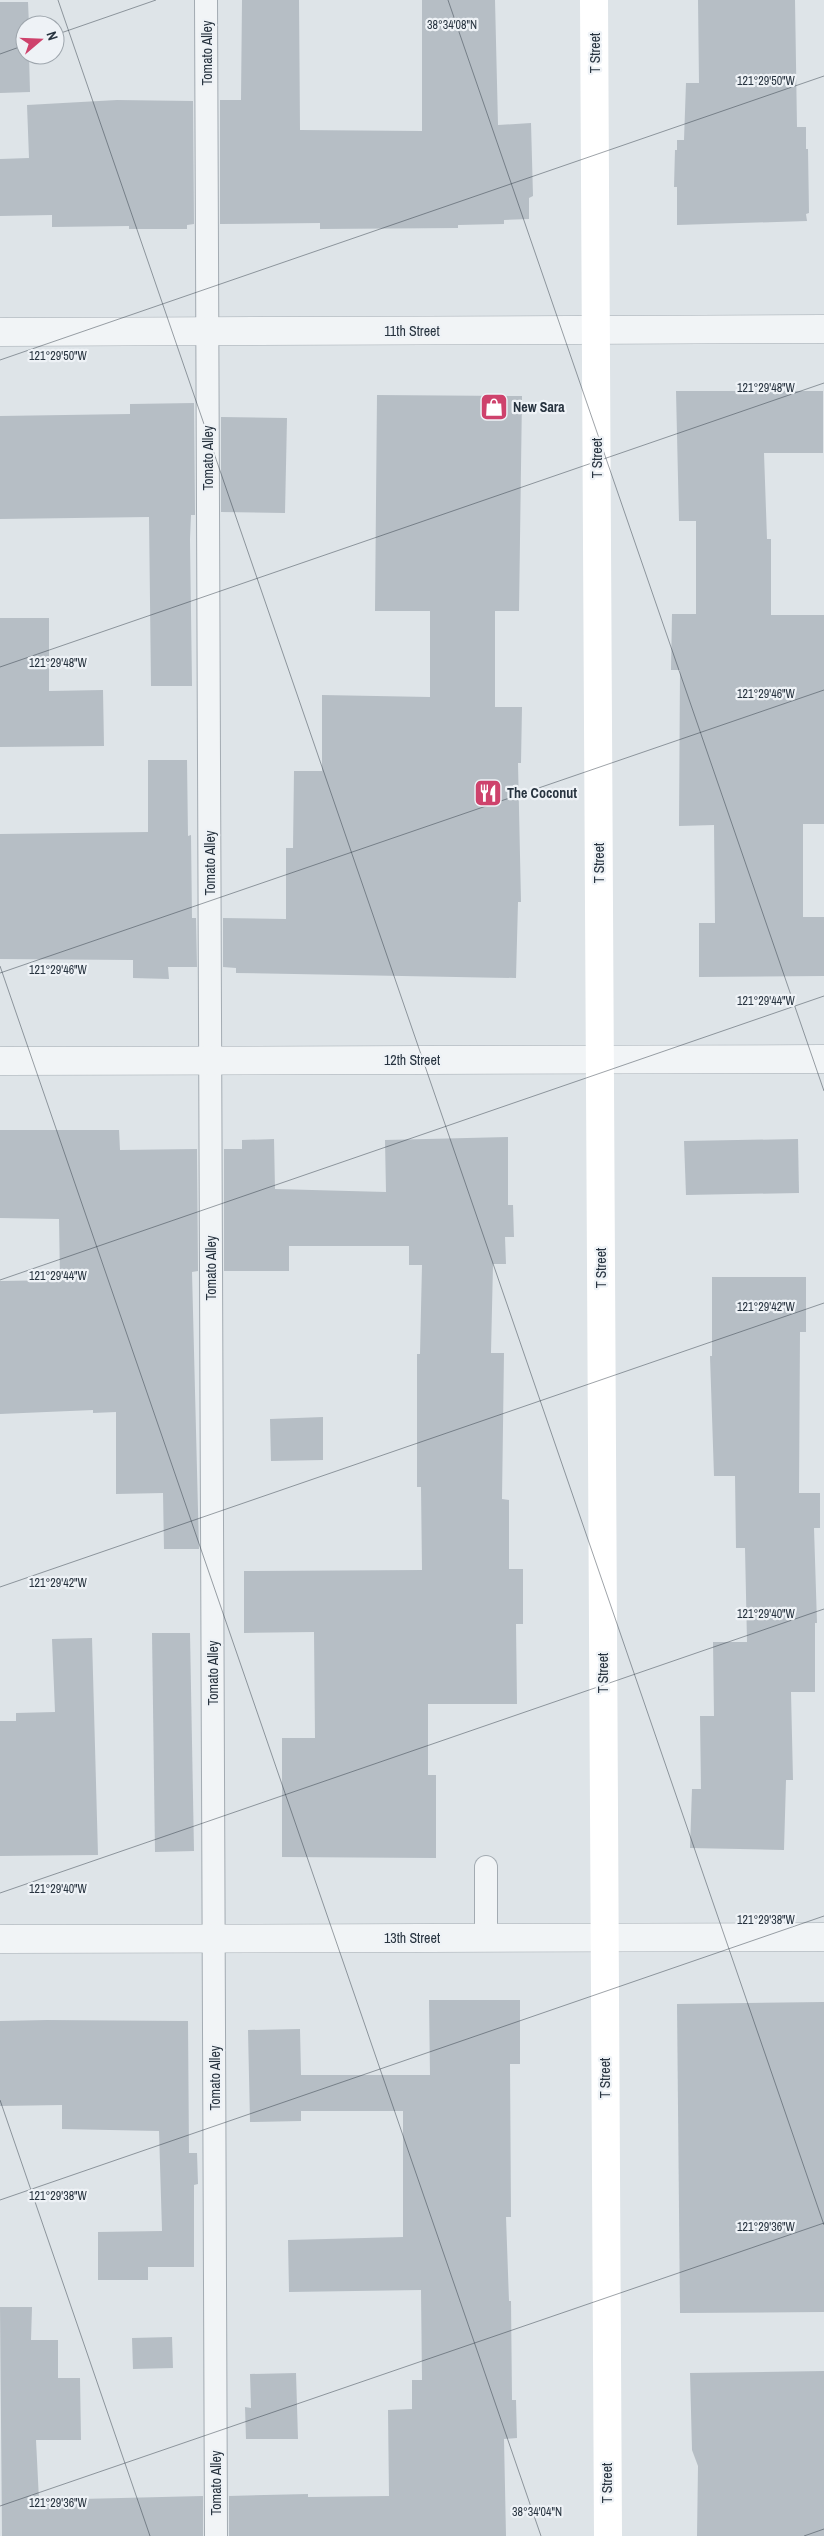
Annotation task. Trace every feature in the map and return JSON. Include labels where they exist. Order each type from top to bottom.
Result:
[{"type":"street","name":"T Street","points":[[594,0],[608,2536]]},
{"type":"street","name":"11th Street","points":[[0,332],[824,329]]},
{"type":"street","name":"12th Street","points":[[0,1061],[824,1059]]},
{"type":"street","name":"13th Street","points":[[0,1939],[824,1937]]},
{"type":"lane","name":"Tomato Alley","points":[[206,0],[216,2536]]},
{"type":"lane","points":[[486,1868],[486,1938]]},
{"type":"building","points":[[242,0],[299,0],[300,130],[422,131],[422,0],[495,0],[498,125],[531,123],[533,196],[529,198],[529,219],[504,220],[504,224],[458,225],[458,228],[320,229],[320,223],[220,224],[220,100],[241,100]]},
{"type":"building","points":[[698,0],[795,0],[797,127],[806,127],[806,149],[808,149],[809,213],[806,214],[807,221],[677,225],[677,187],[674,187],[675,150],[677,150],[677,140],[684,140],[686,83],[699,83]]},
{"type":"building","points":[[0,2],[28,2],[29,15],[15,15],[15,65],[29,65],[30,92],[0,93]]},
{"type":"building","points":[[117,100],[193,101],[194,224],[187,225],[187,229],[129,229],[129,226],[52,227],[52,215],[0,216],[0,159],[29,158],[27,105]]},
{"type":"building","points":[[676,391],[823,391],[823,453],[764,453],[767,539],[771,539],[771,615],[824,615],[824,824],[803,824],[803,917],[824,917],[824,976],[699,977],[699,923],[715,923],[714,825],[679,826],[680,670],[671,670],[672,614],[696,614],[696,521],[679,521]]},
{"type":"building","points":[[377,395],[522,396],[519,611],[495,611],[495,707],[522,707],[521,763],[518,763],[521,902],[518,902],[516,978],[236,973],[236,968],[223,967],[223,918],[286,919],[286,848],[293,848],[294,771],[322,771],[322,695],[430,697],[430,611],[375,611]]},
{"type":"building","points":[[194,403],[195,515],[191,515],[190,539],[192,686],[151,686],[149,517],[0,519],[0,416],[130,414],[130,404]]},
{"type":"building","points":[[221,417],[287,418],[285,513],[221,512]]},
{"type":"building","points":[[0,618],[49,618],[49,691],[103,690],[104,746],[0,747]]},
{"type":"building","points":[[148,760],[187,760],[188,836],[191,835],[192,918],[196,918],[197,967],[168,967],[169,979],[133,978],[133,960],[0,959],[0,834],[148,832]]},
{"type":"building","points":[[0,1130],[119,1130],[120,1150],[197,1149],[198,1271],[192,1272],[199,1549],[164,1549],[163,1493],[116,1494],[116,1412],[93,1413],[93,1410],[0,1414],[0,1281],[60,1280],[59,1219],[0,1218]]},
{"type":"building","points":[[508,1137],[508,1205],[513,1205],[514,1237],[505,1237],[506,1264],[493,1264],[491,1353],[504,1353],[502,1499],[509,1500],[509,1569],[523,1569],[523,1624],[516,1624],[517,1704],[428,1704],[428,1775],[436,1775],[436,1858],[282,1857],[282,1738],[315,1738],[314,1632],[244,1633],[244,1571],[422,1570],[421,1487],[417,1487],[417,1354],[420,1354],[422,1265],[409,1265],[409,1246],[289,1246],[289,1271],[224,1271],[224,1149],[242,1149],[242,1140],[274,1139],[275,1189],[386,1192],[385,1140]]},
{"type":"building","points":[[798,1139],[799,1193],[686,1195],[684,1141]]},
{"type":"building","points":[[712,1277],[806,1277],[806,1332],[800,1332],[799,1493],[820,1493],[820,1528],[814,1528],[817,1623],[815,1623],[815,1692],[791,1692],[793,1780],[786,1780],[784,1850],[690,1848],[692,1789],[701,1789],[700,1716],[714,1716],[713,1642],[747,1642],[745,1548],[736,1548],[735,1476],[714,1476],[710,1356],[712,1356]]},
{"type":"building","points":[[323,1417],[323,1460],[271,1461],[270,1419]]},
{"type":"building","points":[[152,1633],[190,1633],[194,1851],[155,1852]]},
{"type":"building","points":[[92,1638],[98,1855],[0,1856],[0,1721],[16,1721],[16,1713],[55,1712],[52,1639]]},
{"type":"building","points":[[429,2000],[520,2000],[520,2064],[510,2064],[511,2217],[506,2217],[509,2301],[511,2301],[512,2400],[516,2400],[517,2438],[504,2439],[506,2536],[229,2536],[229,2496],[308,2494],[308,2497],[389,2496],[388,2410],[412,2409],[412,2380],[422,2380],[421,2290],[289,2292],[288,2240],[403,2237],[403,2111],[301,2111],[301,2121],[250,2122],[248,2030],[300,2029],[301,2075],[430,2075]]},
{"type":"building","points":[[824,2002],[824,2312],[680,2313],[677,2004]]},
{"type":"building","points":[[0,2021],[188,2021],[189,2153],[197,2153],[198,2184],[194,2185],[194,2267],[148,2267],[148,2280],[98,2280],[98,2232],[162,2231],[159,2131],[62,2129],[62,2105],[0,2106]]},
{"type":"building","points":[[0,2307],[32,2307],[31,2340],[58,2340],[58,2378],[80,2378],[81,2440],[36,2440],[39,2500],[203,2496],[203,2536],[2,2536]]},
{"type":"building","points":[[172,2337],[173,2368],[133,2369],[132,2338]]},
{"type":"building","points":[[824,2371],[824,2536],[697,2536],[698,2466],[692,2450],[690,2373]]},
{"type":"building","points":[[296,2373],[298,2439],[246,2439],[245,2407],[251,2408],[250,2374]]},
{"type":"place","name":"New Sara","points":[[494,407]]},
{"type":"place","name":"The Coconut","points":[[488,793]]}]
